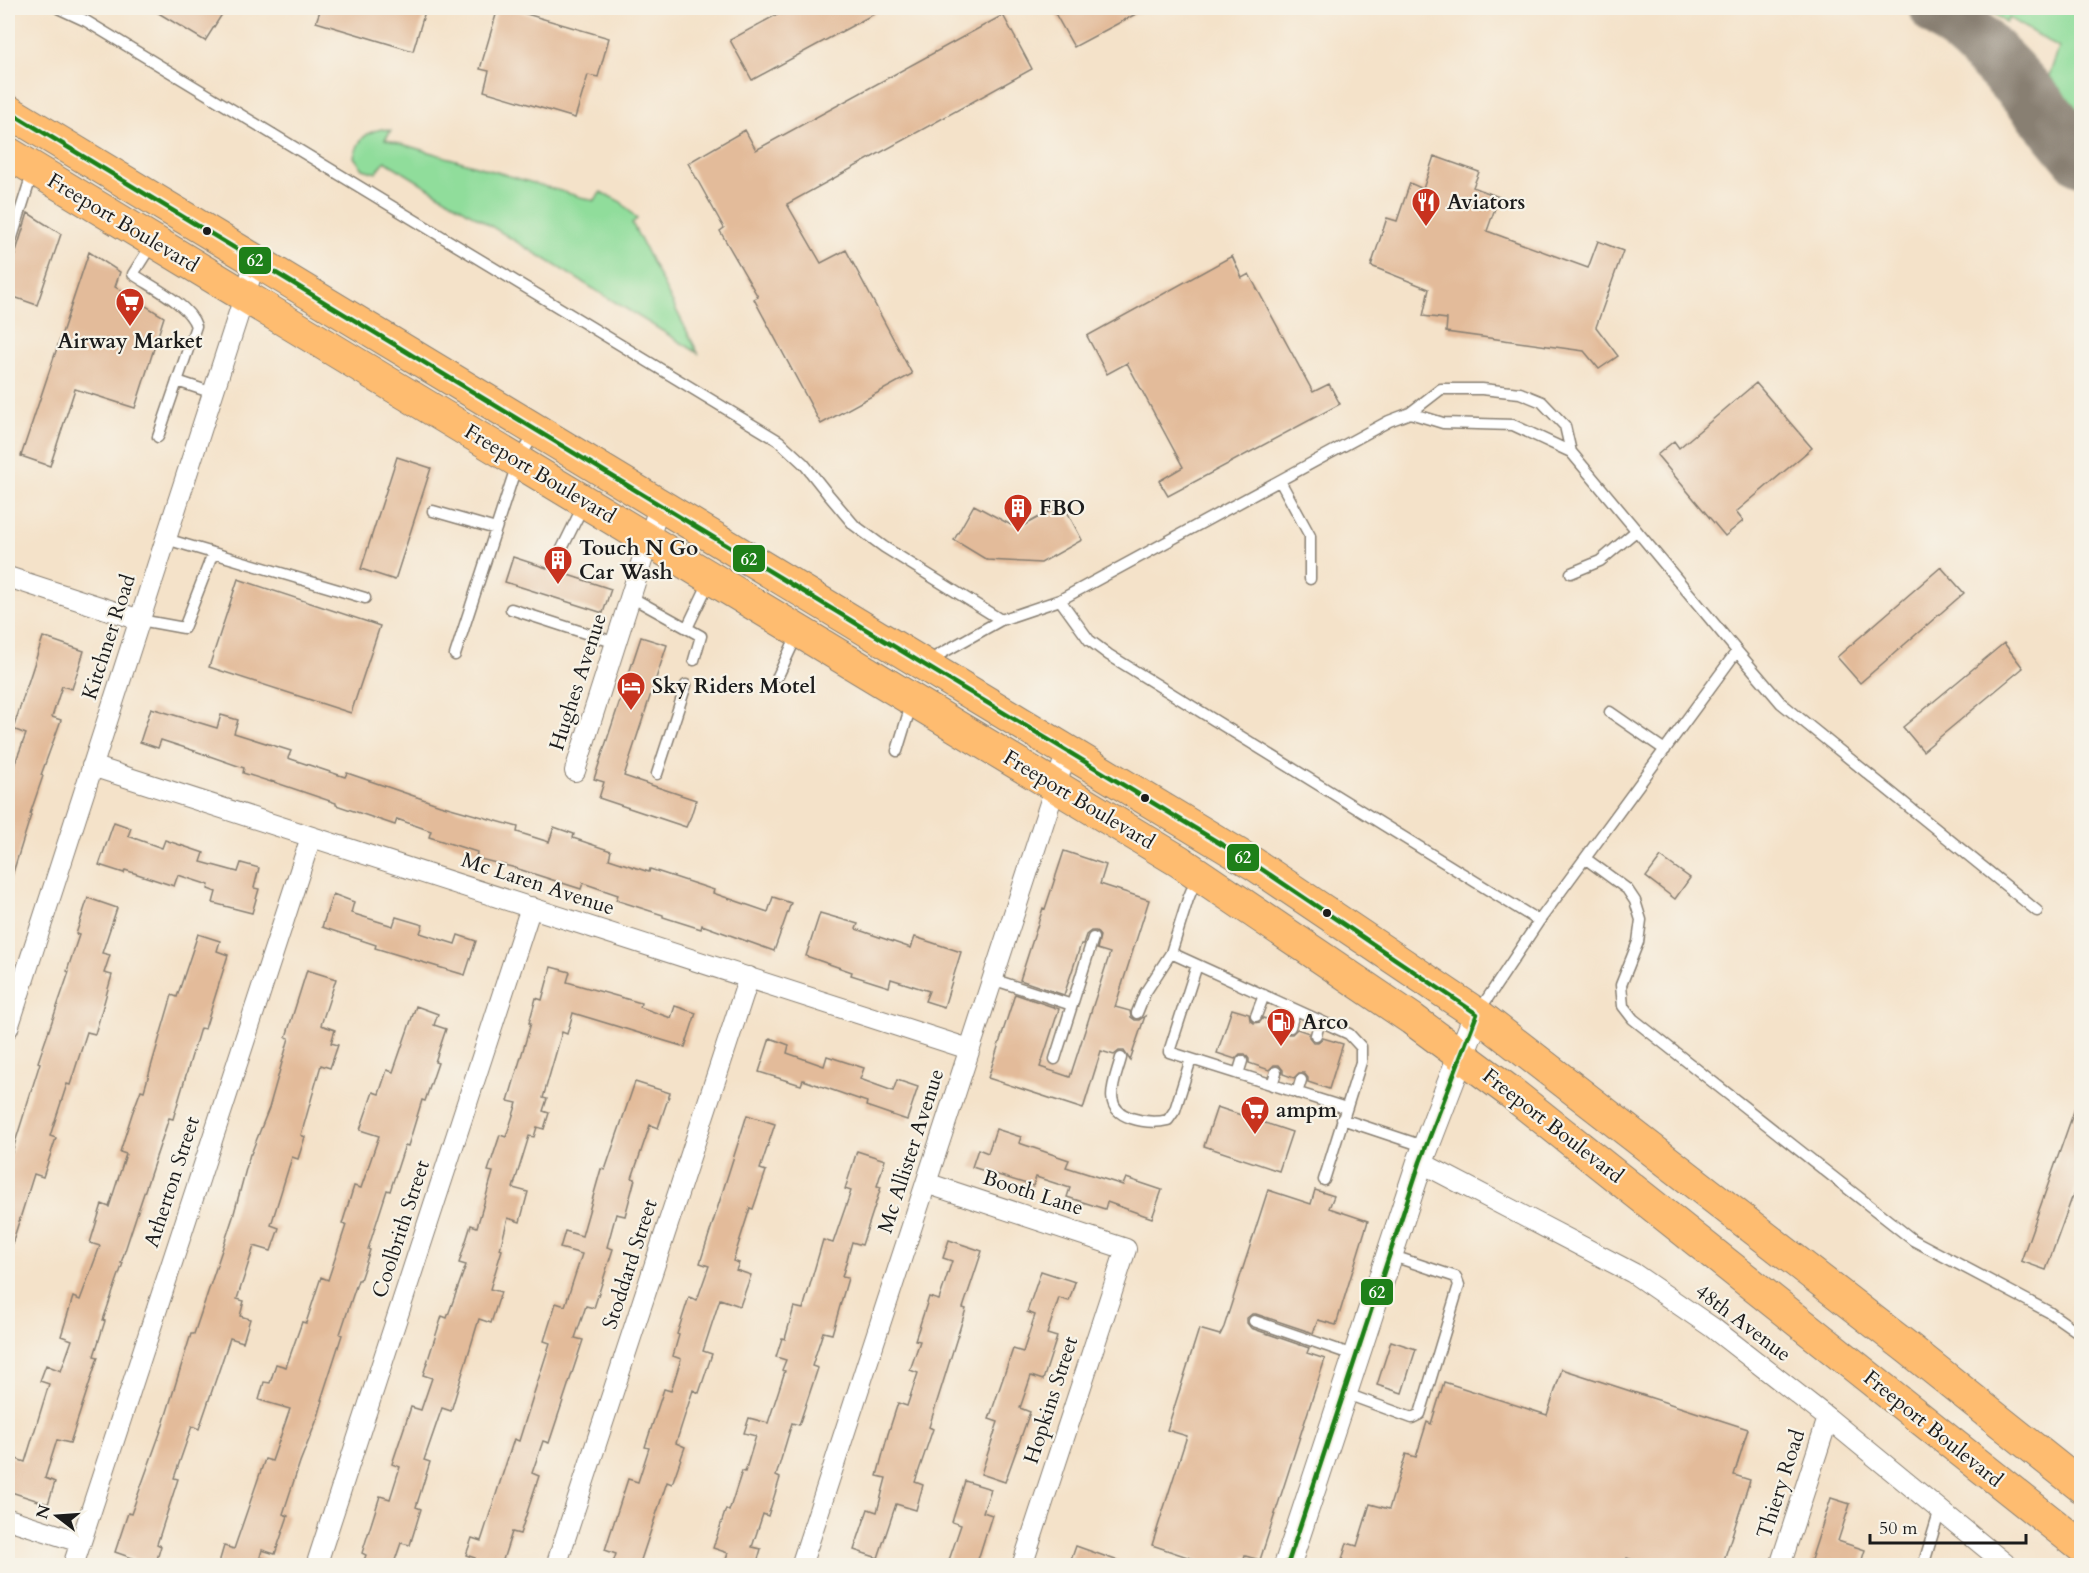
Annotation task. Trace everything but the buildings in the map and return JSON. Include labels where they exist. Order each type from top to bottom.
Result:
[{"type":"main road","name":"Freeport Boulevard","points":[[8,111],[1254,864],[1477,1014],[1899,1341],[2082,1487]]},
{"type":"main road","name":"Freeport Boulevard","points":[[8,153],[649,539],[1198,874],[1461,1055],[2082,1547]]},
{"type":"street","name":"Kitchner Road","points":[[8,1028],[256,260]]},
{"type":"street","name":"Hughes Avenue","points":[[575,771],[660,504]]},
{"type":"street","points":[[8,577],[140,620]]},
{"type":"street","name":"Mc Allister Avenue","points":[[801,1566],[1066,751]]},
{"type":"street","name":"Mc Laren Avenue","points":[[92,766],[969,1048]]},
{"type":"street","name":"Atherton Street","points":[[74,1566],[311,837]]},
{"type":"street","name":"Coolbrith Street","points":[[316,1566],[531,908]]},
{"type":"street","name":"Stoddard Street","points":[[556,1566],[749,978]]},
{"type":"street","points":[[1287,1566],[1423,1155],[1477,1014]]},
{"type":"street","name":"48th Avenue","points":[[1423,1155],[1633,1273],[1713,1328],[1828,1418],[2008,1566]]},
{"type":"street","name":"Booth Lane","points":[[926,1183],[1126,1249]]},
{"type":"street","name":"Hopkins Street","points":[[1022,1566],[1126,1249]]},
{"type":"street","name":"Thiery Road","points":[[1780,1566],[1828,1418]]},
{"type":"street","points":[[8,1519],[80,1542]]},
{"type":"lane","points":[[58,8],[87,21],[779,441],[804,464],[854,525],[884,548],[1001,620]]},
{"type":"lane","points":[[8,250],[34,169]]},
{"type":"lane","points":[[153,241],[133,274],[184,308],[193,318],[196,326],[158,437]]},
{"type":"lane","points":[[177,381],[213,393]]},
{"type":"lane","points":[[923,664],[1001,620],[1060,600],[1389,421],[1410,413],[1441,389],[1482,389],[1520,393],[1542,402],[1565,426],[1571,452],[1781,703],[2037,911]]},
{"type":"lane","points":[[1410,413],[1443,423],[1513,425],[1571,452]]},
{"type":"lane","points":[[455,655],[518,461],[537,430]]},
{"type":"lane","points":[[1280,481],[1310,536],[1310,579]]},
{"type":"lane","points":[[555,563],[585,501]]},
{"type":"lane","points":[[434,511],[496,530]]},
{"type":"lane","points":[[1571,573],[1600,561],[1636,531]]},
{"type":"lane","points":[[166,539],[365,598]]},
{"type":"lane","points":[[140,620],[184,628],[213,553]]},
{"type":"lane","points":[[687,628],[711,577]]},
{"type":"lane","points":[[631,597],[701,636],[694,660]]},
{"type":"lane","points":[[1060,600],[1089,640],[1109,655],[1539,921]]},
{"type":"lane","points":[[511,609],[616,643]]},
{"type":"lane","points":[[778,676],[799,630]]},
{"type":"lane","points":[[1477,1014],[1539,921],[1737,651]]},
{"type":"lane","points":[[657,774],[686,685]]},
{"type":"lane","points":[[897,751],[913,699]]},
{"type":"lane","points":[[1610,712],[1665,750]]},
{"type":"lane","points":[[1586,859],[1628,889],[1635,901],[1641,920],[1638,942],[1621,985],[1623,1006],[1632,1019],[1913,1240],[2049,1312],[2082,1335]]},
{"type":"lane","points":[[1137,1013],[1145,993],[1171,953],[1198,874]]},
{"type":"lane","points":[[1055,1059],[1093,938]]},
{"type":"lane","points":[[1171,953],[1349,1034],[1361,1047],[1361,1062],[1324,1180]]},
{"type":"lane","points":[[1197,965],[1169,1052],[1297,1093],[1344,1114],[1423,1155]]},
{"type":"lane","points":[[992,979],[1072,1005]]},
{"type":"lane","points":[[1256,1016],[1264,995]]},
{"type":"lane","points":[[1290,1027],[1295,1010]]},
{"type":"lane","points":[[1316,1035],[1320,1021]]},
{"type":"lane","points":[[1121,1058],[1112,1099],[1114,1109],[1121,1115],[1140,1121],[1157,1122],[1168,1120],[1175,1110],[1191,1059]]},
{"type":"lane","points":[[1238,1074],[1242,1061]]},
{"type":"lane","points":[[1272,1085],[1276,1072]]},
{"type":"lane","points":[[1297,1093],[1301,1080]]},
{"type":"lane","points":[[1344,1393],[1412,1418],[1420,1414],[1459,1285],[1456,1277],[1389,1255]]},
{"type":"lane","points":[[1254,1321],[1356,1356]]},
{"type":"lane","points":[[1923,1566],[1940,1510]]},
{"type":"green space","points":[[1987,8],[2081,8],[2081,115],[2049,76],[2059,48],[2009,18],[2006,23]]},
{"type":"green space","points":[[382,129],[391,131],[385,139],[594,201],[601,192],[621,202],[637,219],[632,223],[698,353],[385,161],[376,173],[363,169],[354,157],[358,146],[371,132]]},
{"type":"taxiway","points":[[1938,8],[1996,60],[2082,158]]},
{"type":"transit line","name":"62","points":[[8,111],[1254,864],[1477,1014],[1420,1162],[1287,1566]]},
{"type":"place","name":"Aviators","points":[[1426,228]]},
{"type":"place","name":"Airway Market","points":[[130,328]]},
{"type":"place","name":"FBO","points":[[1018,534]]},
{"type":"place","name":"Touch N Go Car Wash","points":[[558,586]]},
{"type":"place","name":"Sky Riders Motel","points":[[631,712]]},
{"type":"place","name":"Arco","points":[[1281,1048]]},
{"type":"place","name":"ampm","points":[[1255,1136]]}]
